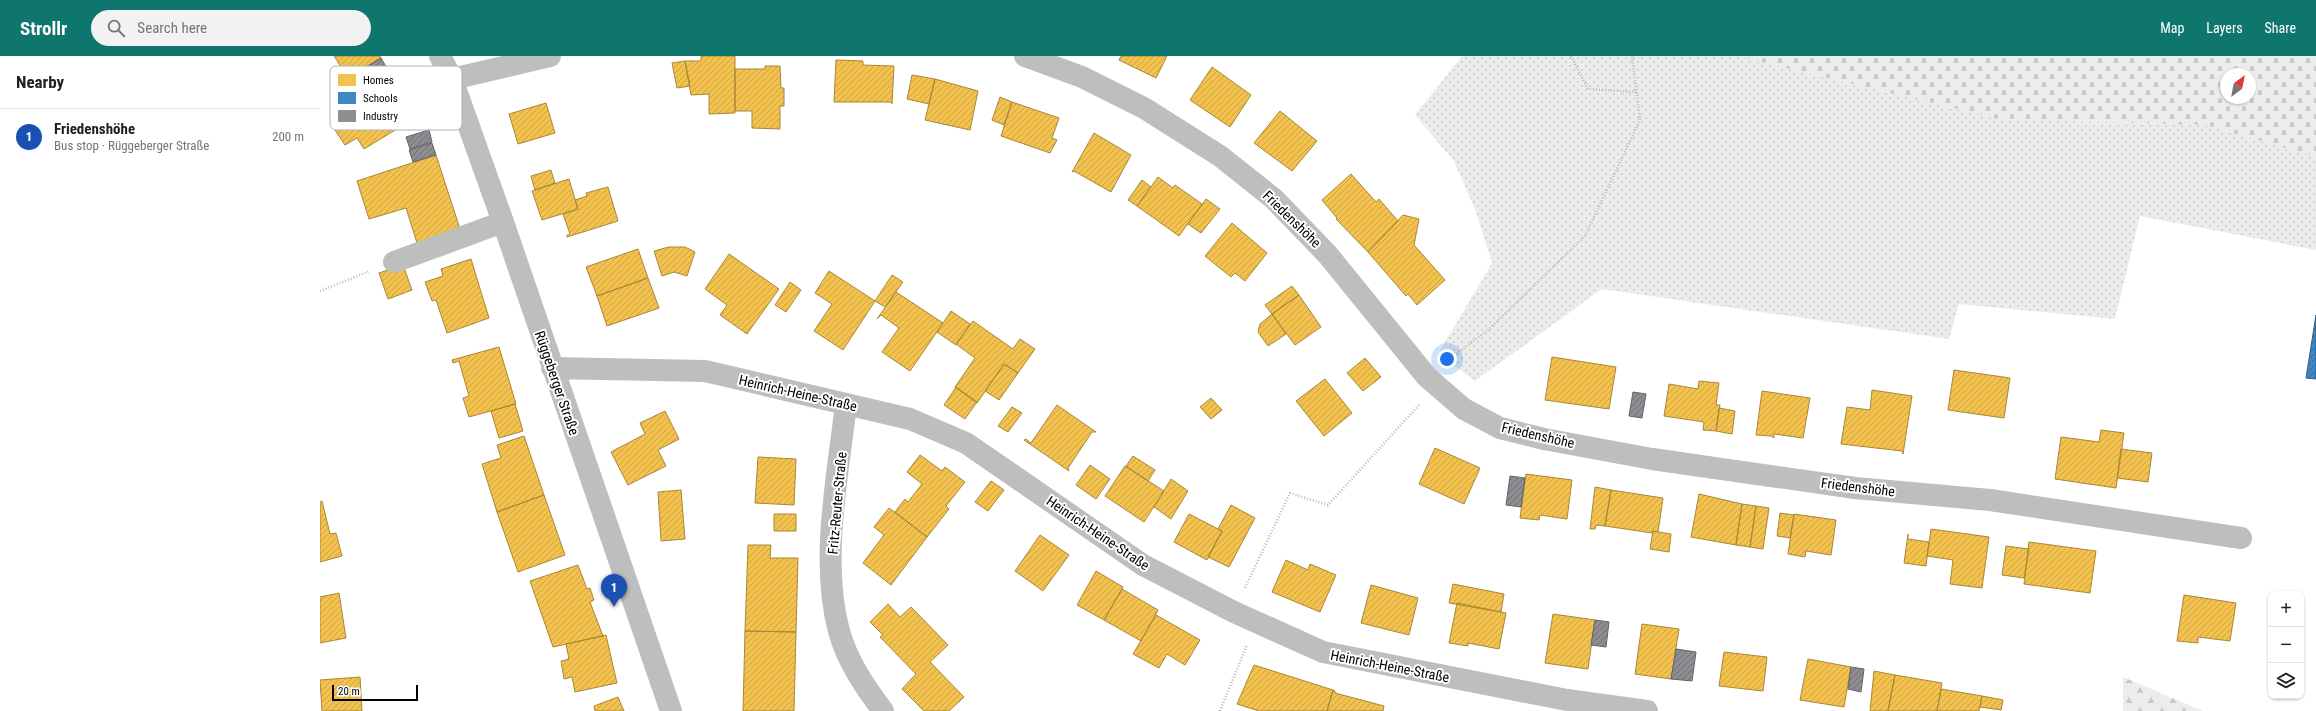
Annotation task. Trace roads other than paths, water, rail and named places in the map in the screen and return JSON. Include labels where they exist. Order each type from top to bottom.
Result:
[{"type":"street","name":"Rüggeberger Straße","points":[[440,56],[445,66]]},
{"type":"street","points":[[462,77],[550,56]]},
{"type":"street","name":"Friedenshöhe","points":[[1024,56],[1082,77],[1144,108],[1220,156],[1268,194],[1328,255],[1432,381],[1464,410],[1500,428],[1544,439],[1652,459],[1855,488],[1990,500],[2241,538]]},
{"type":"street","name":"Rüggeberger Straße","points":[[462,107],[671,711]]},
{"type":"street","points":[[394,262],[503,222]]},
{"type":"street","name":"Heinrich-Heine-Straße","points":[[552,368],[705,371],[910,419],[966,443],[1143,565],[1234,612],[1323,652],[1568,700],[1647,711]]},
{"type":"street","name":"Fritz-Reuter-Straße","points":[[846,404],[832,530],[832,584],[839,632],[861,682],[883,711]]},
{"type":"place","name":"Friedenshöhe","points":[[614,607]]}]
